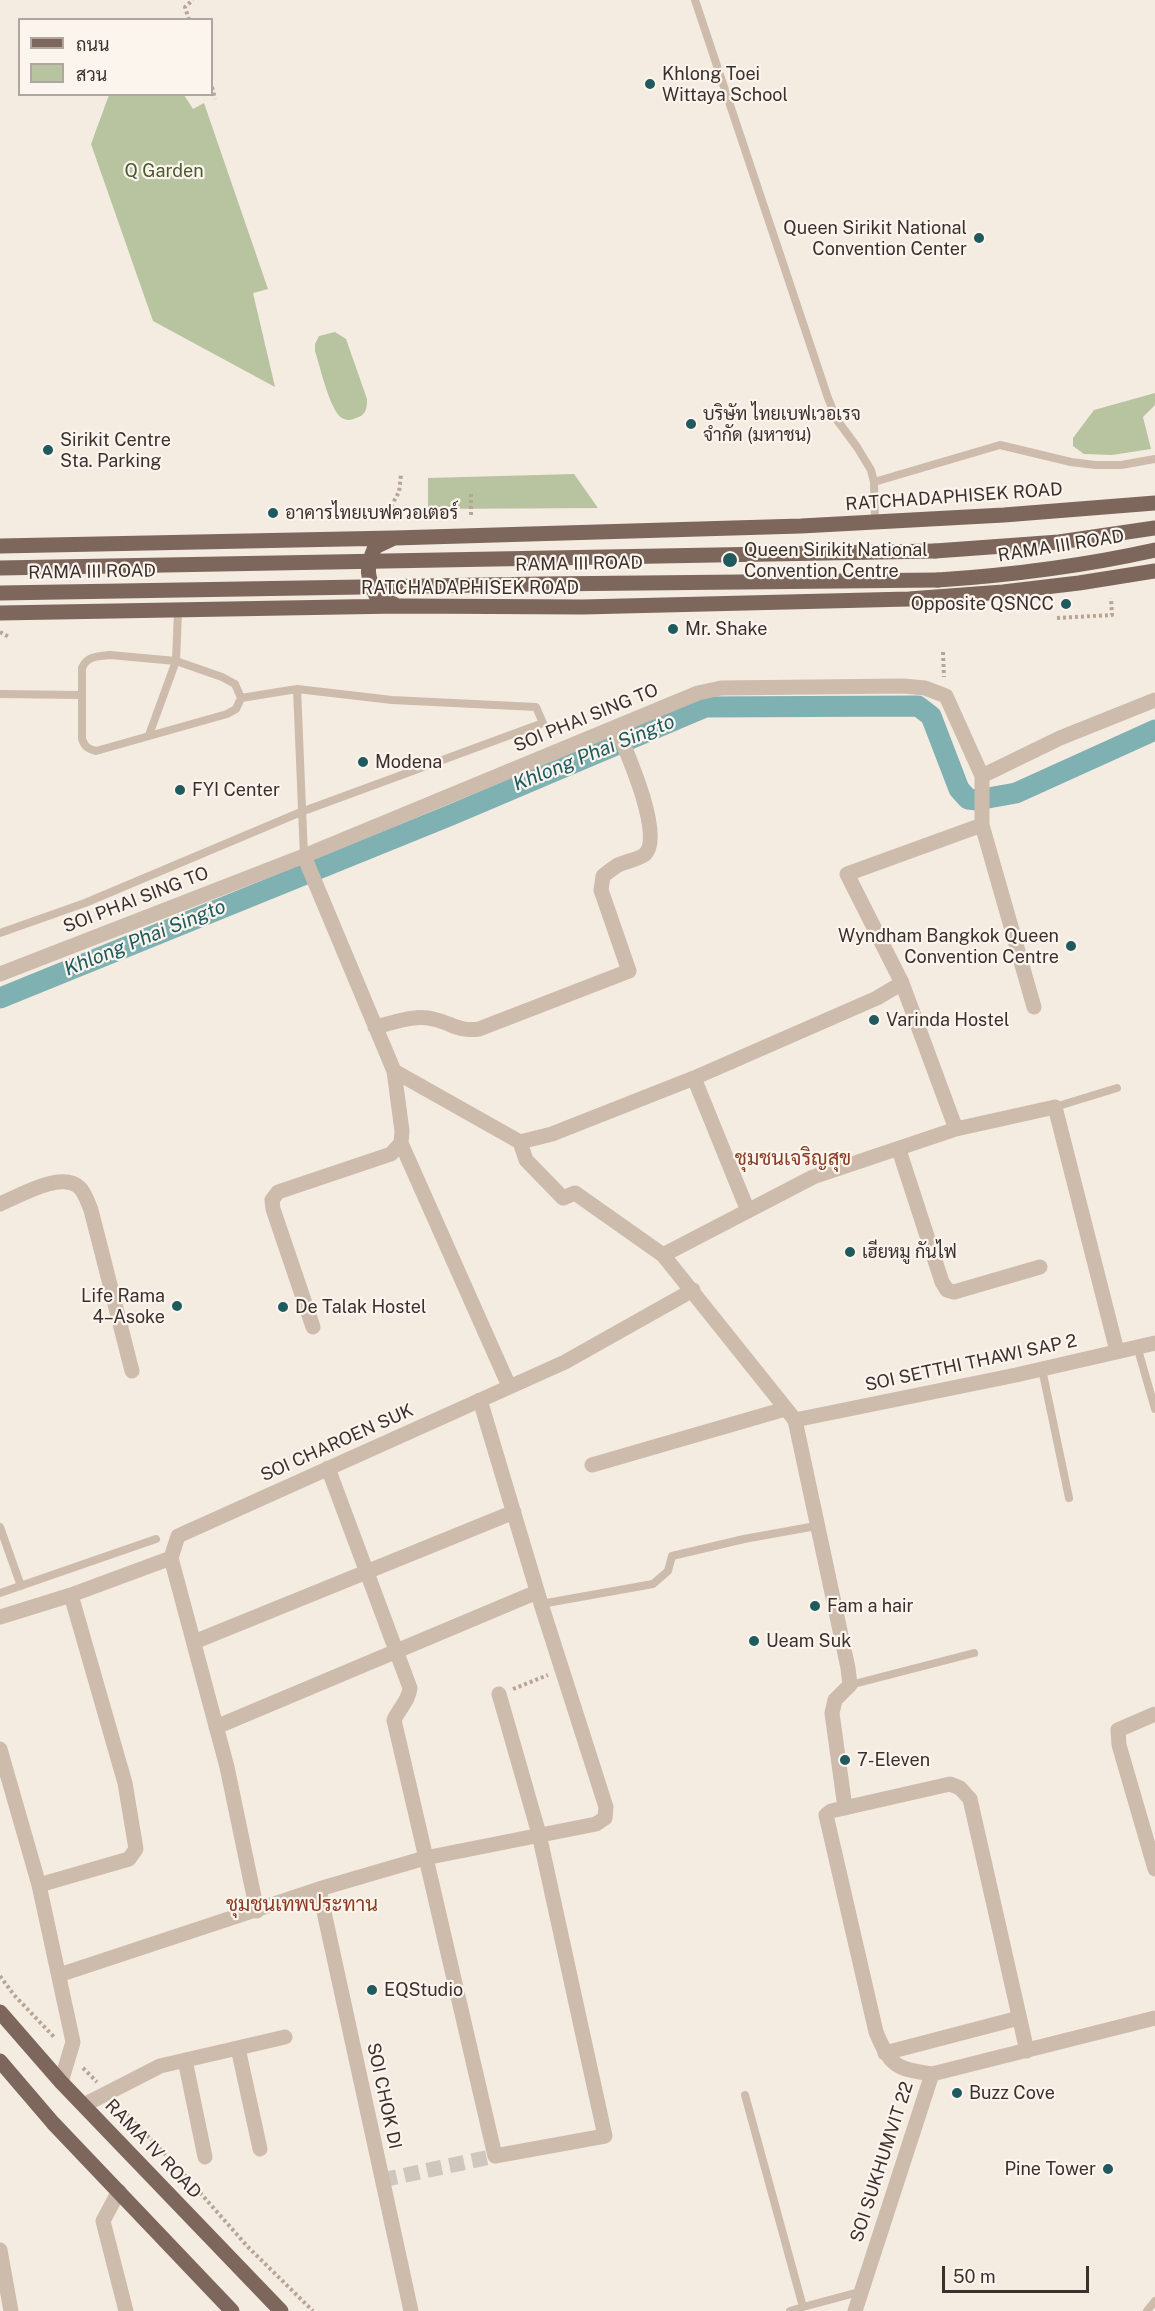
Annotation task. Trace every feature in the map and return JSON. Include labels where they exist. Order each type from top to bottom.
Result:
[{"type":"main road","name":"RATCHADAPHISEK ROAD","points":[[0,546],[394,538],[875,522],[1155,503]]},
{"type":"main road","name":"RAMA III ROAD","points":[[0,568],[935,551],[1059,542],[1155,528]]},
{"type":"main road","points":[[394,538],[375,547],[368,565],[370,582],[377,598],[399,606]]},
{"type":"main road","name":"RAMA III ROAD","points":[[0,593],[938,580],[1008,576],[1155,549]]},
{"type":"main road","name":"RATCHADAPHISEK ROAD","points":[[0,613],[399,606],[594,607],[753,601],[909,599],[1024,590],[1155,571]]},
{"type":"main road","name":"RAMA IV ROAD","points":[[0,2012],[61,2082],[281,2311]]},
{"type":"main road","points":[[0,2061],[53,2123],[232,2311]]},
{"type":"street","name":"SOI PHAI SING TO","points":[[0,974],[306,862],[618,732],[698,693],[721,688],[903,686],[925,688],[946,696],[982,782]]},
{"type":"street","points":[[1034,1007],[981,820],[982,782],[1060,738],[1155,700]]},
{"type":"street","points":[[375,1027],[412,1018],[431,1018],[465,1031],[479,1029],[629,970],[601,890],[603,876],[616,866],[644,855],[651,847],[651,834],[645,805],[618,732]]},
{"type":"street","points":[[956,1129],[902,983],[847,874],[981,820]]},
{"type":"street","points":[[306,862],[394,1071],[402,1131],[401,1143],[509,1386]]},
{"type":"street","points":[[520,1142],[552,1134],[693,1078],[877,998],[902,983]]},
{"type":"street","points":[[394,1071],[520,1142],[526,1160],[563,1198],[574,1193],[663,1255],[790,1414],[850,1685],[835,1700],[832,1713],[845,1808]]},
{"type":"street","points":[[693,1078],[748,1211]]},
{"type":"street","points":[[663,1255],[813,1177],[956,1129],[1055,1107],[1117,1351]]},
{"type":"street","points":[[313,1327],[273,1209],[272,1200],[278,1192],[391,1155],[401,1143]]},
{"type":"street","points":[[899,1149],[942,1282],[947,1290],[954,1292],[1040,1267]]},
{"type":"street","points":[[0,1204],[53,1182],[64,1181],[80,1188],[91,1209],[132,1371]]},
{"type":"street","name":"SOI CHAROEN SUK","points":[[171,1558],[178,1536],[565,1362],[693,1290]]},
{"type":"street","name":"SOI SETTHI THAWI SAP 2","points":[[592,1465],[790,1414],[1042,1369],[1155,1343]]},
{"type":"street","points":[[59,1975],[319,1889],[425,1858],[596,1824],[605,1818],[606,1807],[539,1598],[480,1400]]},
{"type":"street","points":[[328,1468],[398,1650],[410,1688],[409,1697],[399,1708],[394,1720],[495,2156],[605,2136],[539,1834],[499,1694]]},
{"type":"street","points":[[194,1642],[514,1512]]},
{"type":"street","points":[[0,1617],[71,1595],[171,1558],[227,1767],[257,1911]]},
{"type":"street","points":[[39,1885],[129,1859],[136,1849],[125,1783],[71,1595]]},
{"type":"street","points":[[216,1727],[398,1650],[539,1598]]},
{"type":"street","points":[[1155,1713],[1118,1730],[1119,1745],[1155,1869]]},
{"type":"street","points":[[0,1749],[39,1885],[73,2042],[61,2082]]},
{"type":"street","points":[[932,2074],[906,2070],[894,2063],[885,2053],[876,2032],[826,1815],[831,1811],[950,1784],[960,1788],[970,1799],[1027,2051]]},
{"type":"street","name":"SOI CHOK DI","points":[[319,1889],[411,2311]]},
{"type":"street","points":[[885,2053],[1019,2018]]},
{"type":"street","name":"SOI SUKHUMVIT 22","points":[[855,2311],[859,2292],[932,2074],[1155,2018]]},
{"type":"street","points":[[84,2105],[160,2066],[285,2037]]},
{"type":"street","points":[[238,2048],[260,2149]]},
{"type":"street","points":[[185,2060],[205,2157]]},
{"type":"street","points":[[119,2192],[103,2221],[126,2311]]},
{"type":"street","points":[[0,2250],[11,2311]]},
{"type":"lane","points":[[695,0],[828,398],[837,420],[865,459],[874,482],[875,522]]},
{"type":"lane","points":[[874,482],[1000,445],[1071,462],[1095,465],[1121,465],[1155,459]]},
{"type":"lane","points":[[149,735],[176,661],[178,611]]},
{"type":"lane","points":[[94,656],[176,661],[222,677],[235,684],[241,698],[236,709],[227,714],[96,750],[84,746],[82,739],[82,695],[82,668],[84,662],[94,656]]},
{"type":"lane","points":[[0,933],[85,903],[301,812],[543,723],[536,707],[392,700],[297,690],[241,698]]},
{"type":"lane","points":[[297,690],[301,812],[306,862]]},
{"type":"lane","points":[[0,694],[82,695]]},
{"type":"lane","points":[[1055,1107],[1118,1088]]},
{"type":"lane","points":[[1137,1346],[1155,1409]]},
{"type":"lane","points":[[1042,1369],[1069,1498]]},
{"type":"lane","points":[[539,1598],[653,1584],[668,1571],[672,1556],[744,1539],[816,1526]]},
{"type":"lane","points":[[0,1527],[21,1586]]},
{"type":"lane","points":[[0,1593],[156,1539]]},
{"type":"lane","points":[[850,1685],[974,1653]]},
{"type":"lane","points":[[745,2095],[803,2307]]},
{"type":"lane","points":[[790,2311],[859,2292]]},
{"type":"lane","points":[[1147,2311],[1155,2301]]},
{"type":"path","points":[[188,18],[185,7],[193,0]]},
{"type":"path","points":[[213,90],[216,99]]},
{"type":"path","points":[[385,518],[399,492],[401,475]]},
{"type":"path","points":[[471,492],[471,515]]},
{"type":"path","points":[[1057,618],[1112,615],[1111,598]]},
{"type":"path","points":[[0,632],[9,637]]},
{"type":"path","points":[[943,652],[944,677]]},
{"type":"path","points":[[499,1694],[562,1670]]},
{"type":"path","points":[[0,1976],[14,1995],[181,2171],[248,2247],[313,2311]]},
{"type":"green space","name":"Q Garden","points":[[109,96],[185,96],[193,109],[204,103],[268,289],[253,293],[275,387],[153,321],[91,144]]},
{"type":"green space","points":[[335,332],[346,339],[367,399],[364,413],[351,420],[342,418],[333,407],[315,351],[315,344],[319,336]]},
{"type":"green space","points":[[1155,393],[1155,405],[1143,417],[1151,449],[1112,455],[1084,454],[1073,446],[1073,438],[1094,410]]},
{"type":"green space","points":[[574,474],[598,508],[428,509],[428,478]]},
{"type":"waterway","name":"Khlong Phai Singto","points":[[0,998],[451,815],[705,707],[918,706],[931,716],[959,789],[968,799],[977,800],[1016,793],[1155,730]]},
{"type":"tunnel","points":[[382,2180],[495,2156]]},
{"type":"place","name":"Khlong Toei Wittaya School","points":[[650,84]]},
{"type":"place","name":"Queen Sirikit National Convention Center","points":[[979,238]]},
{"type":"place","name":"บริษัท ไทยเบฟเวอเรจ จำกัด (มหาชน)","points":[[691,424]]},
{"type":"place","name":"Sirikit Centre Sta. Parking","points":[[48,450]]},
{"type":"place","name":"อาคารไทยเบฟควอเตอร์","points":[[273,513]]},
{"type":"place","name":"Queen Sirikit National Convention Centre","points":[[730,560]]},
{"type":"place","name":"Opposite QSNCC","points":[[1066,604]]},
{"type":"place","name":"Mr. Shake","points":[[673,629]]},
{"type":"place","name":"Modena","points":[[363,762]]},
{"type":"place","name":"FYI Center","points":[[180,790]]},
{"type":"place","name":"Wyndham Bangkok Queen Convention Centre","points":[[1071,946]]},
{"type":"place","name":"Varinda Hostel","points":[[874,1020]]},
{"type":"place","name":"เฮียหมู กันไฟ","points":[[850,1252]]},
{"type":"place","name":"Life Rama 4–Asoke","points":[[177,1306]]},
{"type":"place","name":"De Talak Hostel","points":[[283,1307]]},
{"type":"place","name":"Fam a hair","points":[[815,1606]]},
{"type":"place","name":"Ueam Suk","points":[[754,1641]]},
{"type":"place","name":"7-Eleven","points":[[845,1760]]},
{"type":"place","name":"EQStudio","points":[[372,1990]]},
{"type":"place","name":"Buzz Cove","points":[[957,2093]]},
{"type":"place","name":"Pine Tower","points":[[1108,2169]]},
{"type":"district","name":"ชุมชนเจริญสุข","points":[[793,1159]]},
{"type":"district","name":"ชุมชนเทพประทาน","points":[[302,1905]]}]
